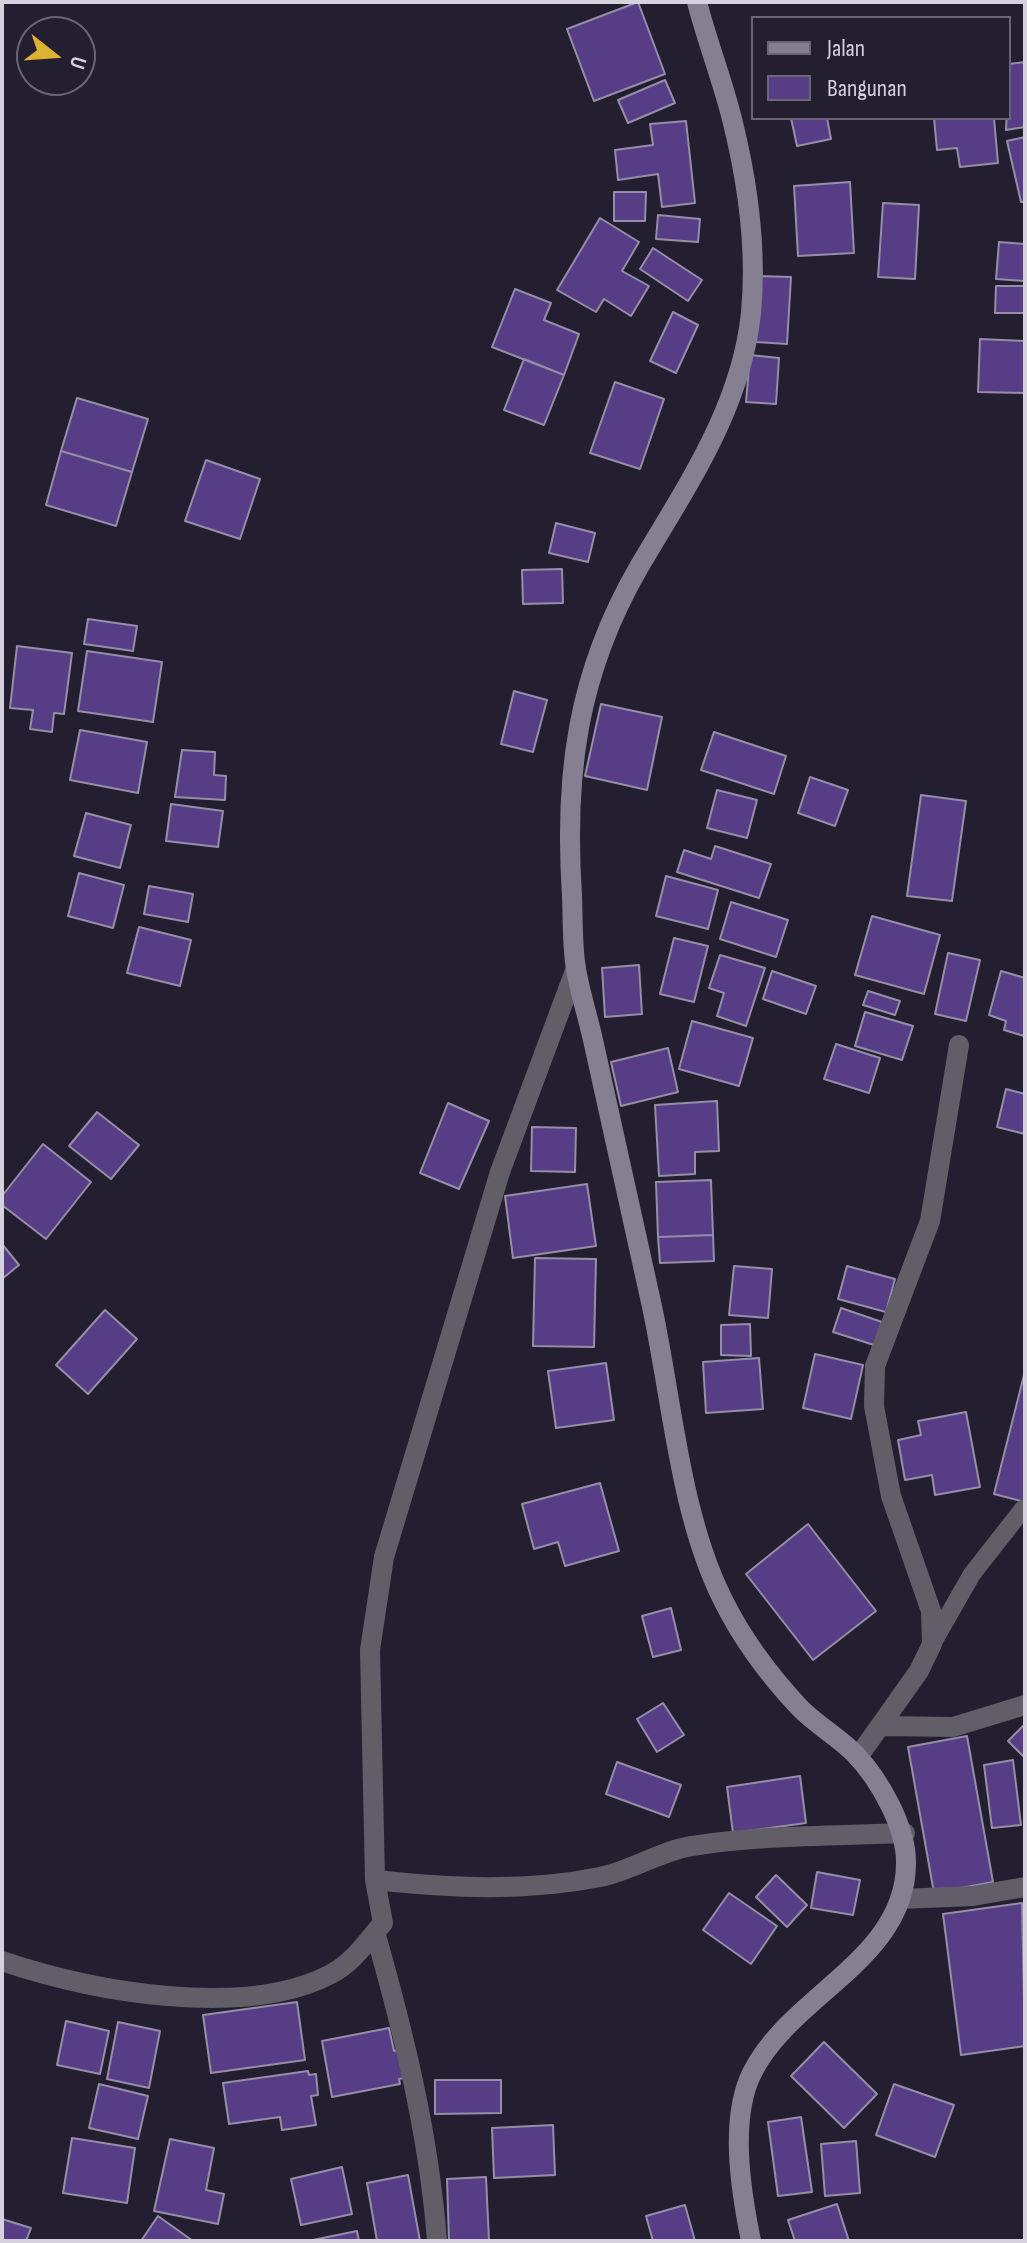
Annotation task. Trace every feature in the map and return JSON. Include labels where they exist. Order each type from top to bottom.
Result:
[{"type":"main road","points":[[697,2],[735,135],[753,263],[750,318],[719,431],[668,524],[639,567],[598,650],[584,693],[572,762],[568,829],[576,968],[651,1303],[686,1483],[718,1591],[738,1629],[764,1666],[803,1712],[858,1757],[905,1833],[906,1872],[900,1899],[889,1925],[863,1956],[792,2019],[752,2073],[744,2095],[739,2155],[741,2189],[751,2241]]},
{"type":"street","points":[[2,1961],[50,1978],[132,1993],[193,1997],[255,1995],[332,1974],[354,1957],[383,1923],[375,1880],[370,1650],[384,1557],[500,1172],[576,968]]},
{"type":"street","points":[[858,1757],[883,1726],[919,1671],[932,1644],[931,1611],[891,1496],[874,1406],[875,1366],[930,1221],[959,1045]]},
{"type":"street","points":[[883,1726],[953,1727],[1025,1705]]},
{"type":"street","points":[[375,1880],[427,1885],[528,1887],[602,1877],[688,1847],[758,1838],[905,1833]]},
{"type":"street","points":[[900,1899],[973,1896],[1025,1887]]},
{"type":"street","points":[[375,1932],[407,2044],[432,2178],[437,2241]]},
{"type":"lane","points":[[932,1644],[972,1574],[1023,1509]]},
{"type":"building","points":[[638,2],[665,74],[594,101],[567,29]]},
{"type":"building","points":[[1025,62],[1025,127],[1006,130],[1006,120],[1011,120],[1011,64]]},
{"type":"building","points":[[665,80],[675,103],[628,123],[618,100]]},
{"type":"building","points":[[791,120],[827,120],[831,139],[797,146]]},
{"type":"building","points":[[934,120],[994,120],[998,163],[960,167],[957,148],[937,150]]},
{"type":"building","points":[[686,121],[695,203],[662,207],[658,174],[618,180],[615,150],[653,145],[650,124]]},
{"type":"building","points":[[1025,137],[1025,202],[1021,202],[1007,141]]},
{"type":"building","points":[[850,182],[854,253],[798,256],[794,186]]},
{"type":"building","points":[[614,192],[646,192],[645,221],[614,221]]},
{"type":"building","points":[[883,203],[919,205],[915,279],[878,277]]},
{"type":"building","points":[[658,215],[700,219],[698,242],[656,239]]},
{"type":"building","points":[[600,218],[639,242],[622,271],[649,286],[631,316],[604,299],[596,312],[557,290]]},
{"type":"building","points":[[999,242],[1025,244],[1025,281],[996,279]]},
{"type":"building","points":[[653,248],[702,280],[688,301],[640,269]]},
{"type":"building","points":[[759,276],[791,277],[787,344],[756,342]]},
{"type":"building","points":[[996,286],[1025,286],[1025,313],[995,313]]},
{"type":"building","points":[[515,289],[551,303],[544,320],[579,334],[564,375],[492,347]]},
{"type":"building","points":[[673,312],[698,325],[676,373],[650,361]]},
{"type":"building","points":[[980,339],[1025,341],[1025,393],[978,392]]},
{"type":"building","points":[[750,355],[779,358],[776,404],[746,402]]},
{"type":"building","points":[[524,359],[564,375],[544,425],[504,410]]},
{"type":"building","points":[[615,382],[664,399],[640,469],[590,453]]},
{"type":"building","points":[[77,398],[148,419],[132,472],[61,451]]},
{"type":"building","points":[[61,451],[132,472],[116,526],[46,505]]},
{"type":"building","points":[[206,460],[260,479],[240,539],[185,521]]},
{"type":"building","points":[[556,523],[595,533],[588,562],[549,553]]},
{"type":"building","points":[[562,569],[563,603],[523,604],[522,570]]},
{"type":"building","points":[[88,619],[137,626],[133,651],[84,644]]},
{"type":"building","points":[[17,646],[72,653],[64,714],[54,713],[52,732],[30,729],[33,710],[10,708]]},
{"type":"building","points":[[87,651],[162,662],[153,722],[78,711]]},
{"type":"building","points":[[514,691],[547,700],[533,752],[501,744]]},
{"type":"building","points":[[601,704],[662,717],[647,790],[585,776]]},
{"type":"building","points":[[80,730],[147,742],[138,793],[70,780]]},
{"type":"building","points":[[714,732],[786,756],[774,794],[701,770]]},
{"type":"building","points":[[182,750],[215,752],[214,775],[226,776],[225,800],[175,797]]},
{"type":"building","points":[[810,777],[848,790],[835,826],[798,813]]},
{"type":"building","points":[[717,790],[757,800],[747,838],[707,828]]},
{"type":"building","points":[[921,795],[966,801],[952,901],[907,896]]},
{"type":"building","points":[[171,804],[223,811],[218,847],[166,841]]},
{"type":"building","points":[[86,813],[131,825],[120,868],[74,856]]},
{"type":"building","points":[[715,846],[771,864],[759,898],[677,872],[684,850],[711,859]]},
{"type":"building","points":[[79,873],[124,885],[113,928],[68,916]]},
{"type":"building","points":[[666,876],[718,890],[708,929],[656,916]]},
{"type":"building","points":[[149,886],[193,894],[188,922],[144,914]]},
{"type":"building","points":[[731,902],[788,920],[776,957],[720,939]]},
{"type":"building","points":[[872,916],[940,935],[924,994],[855,975]]},
{"type":"building","points":[[139,927],[191,940],[180,986],[127,973]]},
{"type":"building","points":[[674,938],[708,946],[694,1002],[660,994]]},
{"type":"building","points":[[948,953],[980,960],[966,1021],[935,1014]]},
{"type":"building","points":[[720,955],[765,968],[746,1026],[717,1016],[724,993],[709,988]]},
{"type":"building","points":[[639,965],[642,1014],[605,1017],[602,968]]},
{"type":"building","points":[[772,971],[816,986],[806,1014],[763,999]]},
{"type":"building","points":[[1001,971],[1025,978],[1024,1036],[1004,1030],[1006,1021],[989,1015]]},
{"type":"building","points":[[868,991],[900,1001],[895,1015],[863,1005]]},
{"type":"building","points":[[865,1012],[913,1026],[902,1060],[855,1046]]},
{"type":"building","points":[[692,1021],[753,1038],[739,1086],[679,1069]]},
{"type":"building","points":[[836,1044],[880,1058],[869,1093],[824,1079]]},
{"type":"building","points":[[668,1048],[678,1092],[621,1106],[611,1062]]},
{"type":"building","points":[[1006,1089],[1025,1094],[1025,1134],[997,1127]]},
{"type":"building","points":[[717,1101],[719,1151],[695,1152],[695,1174],[659,1176],[655,1105]]},
{"type":"building","points":[[448,1103],[489,1121],[459,1189],[420,1173]]},
{"type":"building","points":[[97,1112],[139,1145],[111,1179],[69,1146]]},
{"type":"building","points":[[532,1127],[576,1128],[575,1172],[531,1171]]},
{"type":"building","points":[[43,1144],[91,1182],[46,1239],[2,1205],[2,1196]]},
{"type":"building","points":[[711,1180],[713,1235],[658,1237],[656,1182]]},
{"type":"building","points":[[587,1184],[596,1246],[513,1258],[505,1196]]},
{"type":"building","points":[[713,1235],[714,1261],[660,1263],[658,1237]]},
{"type":"building","points":[[2,1244],[19,1265],[2,1279]]},
{"type":"building","points":[[535,1258],[596,1259],[594,1347],[533,1346]]},
{"type":"building","points":[[734,1266],[772,1269],[768,1318],[729,1315]]},
{"type":"building","points":[[847,1266],[895,1279],[886,1312],[838,1299]]},
{"type":"building","points":[[841,1308],[882,1322],[874,1345],[833,1332]]},
{"type":"building","points":[[105,1310],[137,1339],[88,1394],[56,1365]]},
{"type":"building","points":[[750,1324],[751,1356],[721,1355],[721,1325]]},
{"type":"building","points":[[815,1354],[863,1365],[851,1419],[803,1408]]},
{"type":"building","points":[[759,1358],[763,1409],[706,1413],[703,1362]]},
{"type":"building","points":[[606,1363],[614,1420],[556,1428],[548,1371]]},
{"type":"building","points":[[1025,1371],[1025,1502],[994,1494]]},
{"type":"building","points":[[966,1412],[980,1487],[935,1495],[932,1475],[905,1480],[898,1440],[921,1435],[918,1421]]},
{"type":"building","points":[[600,1483],[619,1551],[565,1566],[558,1542],[534,1549],[522,1504]]},
{"type":"building","points":[[808,1524],[876,1611],[813,1660],[746,1574]]},
{"type":"building","points":[[671,1608],[681,1650],[653,1657],[642,1616]]},
{"type":"building","points":[[663,1703],[684,1735],[657,1752],[637,1719]]},
{"type":"building","points":[[1025,1724],[1025,1758],[1008,1741]]},
{"type":"building","points":[[967,1736],[993,1882],[934,1893],[908,1747]]},
{"type":"building","points":[[1013,1760],[1021,1825],[992,1828],[984,1765]]},
{"type":"building","points":[[617,1762],[681,1785],[669,1817],[606,1794]]},
{"type":"building","points":[[800,1776],[806,1823],[733,1833],[727,1787]]},
{"type":"building","points":[[817,1872],[860,1880],[853,1915],[811,1908]]},
{"type":"building","points":[[776,1875],[807,1905],[787,1927],[756,1897]]},
{"type":"building","points":[[729,1893],[777,1926],[751,1964],[703,1930]]},
{"type":"building","points":[[1022,1903],[1025,2046],[961,2055],[943,1914]]},
{"type":"building","points":[[297,2002],[305,2060],[211,2073],[203,2015]]},
{"type":"building","points":[[66,2021],[109,2031],[100,2074],[57,2065]]},
{"type":"building","points":[[118,2022],[160,2031],[149,2088],[107,2079]]},
{"type":"building","points":[[389,2028],[394,2051],[403,2049],[408,2077],[399,2079],[400,2084],[332,2097],[322,2041]]},
{"type":"building","points":[[824,2042],[877,2094],[844,2128],[791,2076]]},
{"type":"building","points":[[308,2071],[309,2075],[316,2074],[318,2095],[311,2096],[316,2125],[282,2130],[280,2117],[229,2124],[223,2083]]},
{"type":"building","points":[[435,2080],[501,2080],[501,2113],[435,2114]]},
{"type":"building","points":[[99,2084],[148,2096],[138,2139],[89,2128]]},
{"type":"building","points":[[894,2084],[954,2105],[935,2157],[876,2135]]},
{"type":"building","points":[[801,2117],[812,2192],[778,2196],[768,2122]]},
{"type":"building","points":[[553,2125],[555,2175],[494,2178],[492,2128]]},
{"type":"building","points":[[72,2138],[135,2148],[127,2203],[63,2193]]},
{"type":"building","points":[[170,2139],[214,2148],[206,2190],[224,2194],[218,2224],[154,2211]]},
{"type":"building","points":[[856,2141],[860,2193],[825,2196],[821,2144]]},
{"type":"building","points":[[342,2167],[352,2214],[301,2225],[291,2179]]},
{"type":"building","points":[[408,2175],[420,2241],[377,2241],[367,2183]]},
{"type":"building","points":[[486,2177],[489,2241],[449,2241],[447,2179]]},
{"type":"building","points":[[837,2204],[849,2241],[795,2241],[788,2220]]},
{"type":"building","points":[[685,2205],[695,2241],[653,2241],[646,2216]]},
{"type":"building","points":[[158,2216],[193,2241],[141,2241]]},
{"type":"building","points":[[2,2219],[31,2228],[26,2241],[2,2241]]},
{"type":"building","points":[[357,2231],[359,2241],[308,2241]]}]
